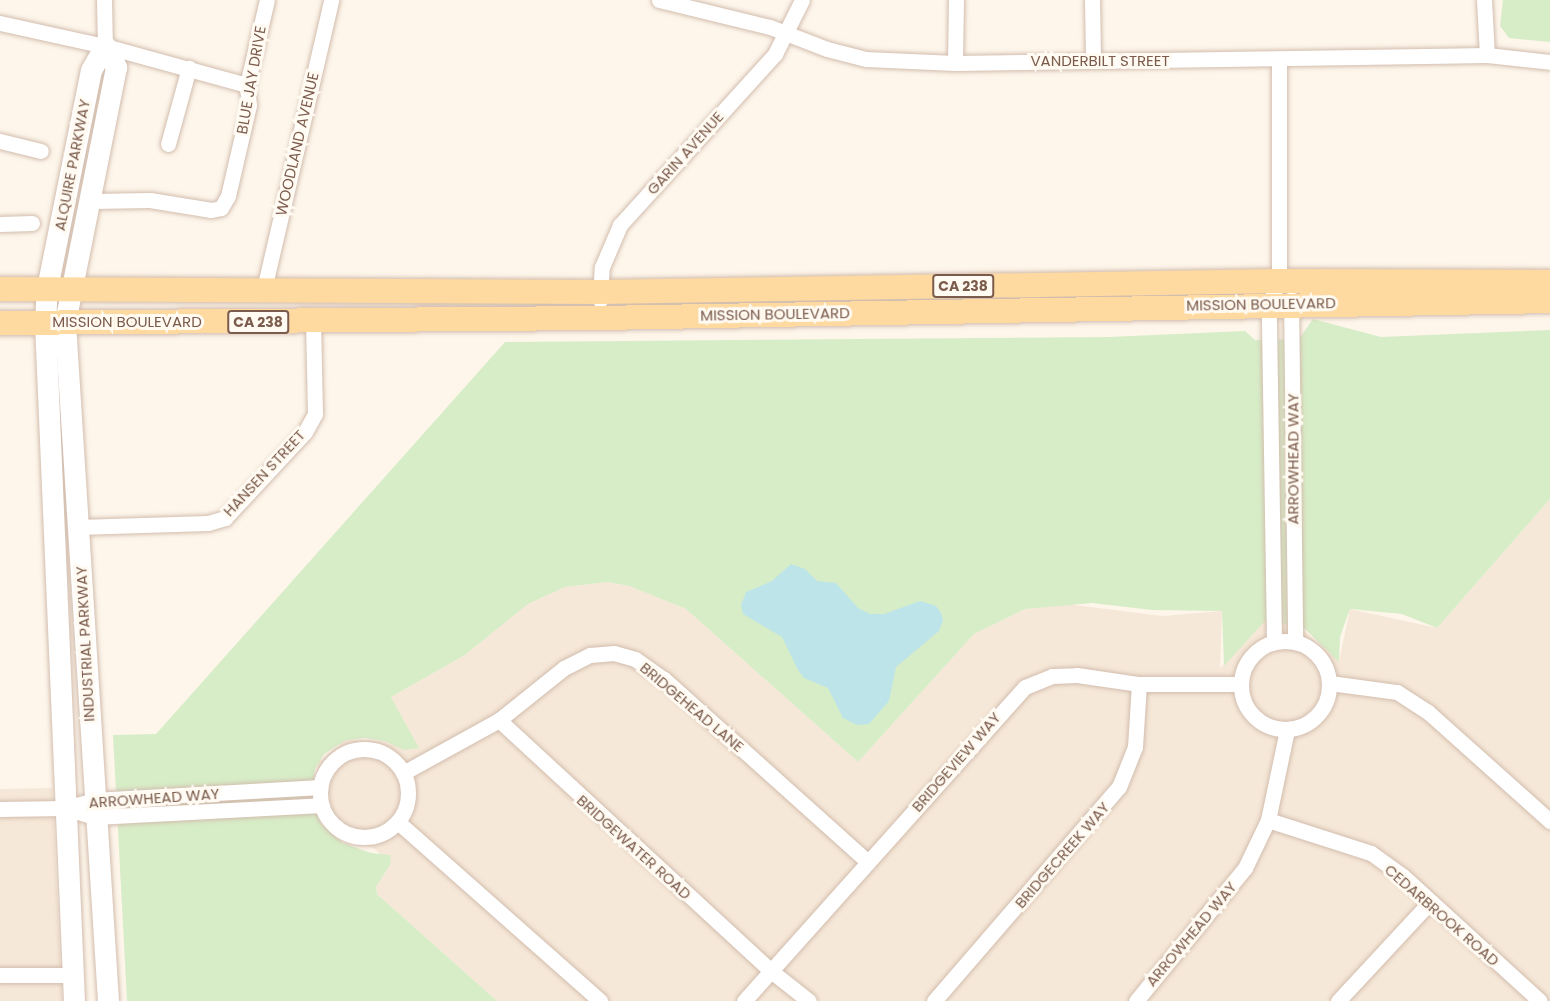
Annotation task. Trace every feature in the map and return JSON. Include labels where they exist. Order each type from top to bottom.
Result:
[{"type":"main road","name":"ALQUIRE PARKWAY","points":[[71,288],[92,201],[116,67],[105,46]]},
{"type":"main road","name":"ALQUIRE PARKWAY","points":[[47,288],[91,70],[105,46]]},
{"type":"main road","name":"MISSION BOULEVARD","points":[[0,289],[600,292],[1279,281],[1550,282]]},
{"type":"main road","name":"INDUSTRIAL PARKWAY","points":[[47,288],[55,323],[78,527],[108,1001]]},
{"type":"main road","name":"INDUSTRIAL PARKWAY","points":[[71,288],[55,323],[54,466],[65,808],[75,1001]]},
{"type":"main road","name":"MISSION BOULEVARD","points":[[0,323],[599,318],[1293,303],[1550,301]]},
{"type":"street","name":"ALQUIRE PARKWAY","points":[[104,0],[105,46]]},
{"type":"street","name":"BLUE JAY DRIVE","points":[[92,201],[150,200],[210,210],[221,208],[228,196],[249,105],[247,85],[267,0]]},
{"type":"street","name":"WOODLAND AVENUE","points":[[264,289],[330,0]]},
{"type":"street","name":"VANDERBILT STREET","points":[[659,0],[785,33],[866,59],[955,63],[1279,60],[1487,55],[1550,62]]},
{"type":"street","name":"GARIN AVENUE","points":[[599,318],[602,267],[620,225],[775,54],[801,0]]},
{"type":"street","points":[[955,63],[956,0]]},
{"type":"street","points":[[1092,0],[1094,60]]},
{"type":"street","points":[[1484,0],[1487,55]]},
{"type":"street","points":[[0,23],[105,46],[247,85]]},
{"type":"street","name":"ARROWHEAD WAY","points":[[1274,641],[1269,304],[1279,281],[1279,60]]},
{"type":"street","points":[[168,144],[189,68]]},
{"type":"street","points":[[0,141],[41,151]]},
{"type":"street","points":[[0,224],[33,223]]},
{"type":"street","points":[[1279,281],[1293,303]]},
{"type":"street","name":"ARROWHEAD WAY","points":[[1293,303],[1295,641]]},
{"type":"street","name":"HANSEN STREET","points":[[78,527],[208,524],[225,518],[305,432],[315,414],[313,321]]},
{"type":"street","points":[[1274,641],[1295,641],[1319,656],[1330,682],[1327,700],[1318,715],[1304,725],[1287,730],[1269,727],[1253,717],[1243,702],[1240,684],[1244,665],[1257,650],[1274,641]]},
{"type":"street","name":"BRIDGEHEAD LANE","points":[[403,773],[499,720],[564,668],[590,655],[614,653],[635,659],[664,680],[868,862]]},
{"type":"street","name":"BRIDGEVIEW WAY","points":[[744,1001],[1025,687],[1052,676],[1077,675],[1139,684],[1240,684]]},
{"type":"street","points":[[1330,682],[1397,692],[1428,712],[1550,821]]},
{"type":"street","name":"BRIDGECREEK WAY","points":[[934,1001],[1119,787],[1135,747],[1139,684]]},
{"type":"street","name":"BRIDGEWATER ROAD","points":[[499,720],[771,971]]},
{"type":"street","name":"ARROWHEAD WAY","points":[[1136,1001],[1245,868],[1268,820],[1287,730]]},
{"type":"street","points":[[354,751],[384,754],[403,773],[408,799],[398,822],[382,834],[356,837],[333,824],[322,805],[321,787],[331,764],[354,751]]},
{"type":"street","name":"ARROWHEAD WAY","points":[[95,808],[321,787]]},
{"type":"street","name":"ARROWHEAD WAY","points":[[0,809],[322,805]]},
{"type":"street","name":"CEDARBROOK ROAD","points":[[1268,820],[1371,854],[1430,902],[1540,1001]]},
{"type":"street","points":[[398,822],[600,1001]]},
{"type":"street","points":[[1338,1001],[1430,902]]},
{"type":"street","points":[[771,971],[809,1001]]},
{"type":"street","points":[[0,975],[73,975]]},
{"type":"shaded area","points":[[1550,499],[1550,1001],[497,1001],[377,894],[376,887],[390,865],[375,849],[330,832],[311,801],[319,762],[346,739],[385,741],[418,747],[391,697],[465,655],[528,604],[565,587],[607,582],[629,586],[686,609],[858,762],[974,634],[1025,609],[1067,604],[1162,616],[1222,611],[1220,668],[1268,617],[1300,628],[1339,661],[1350,609],[1437,628]]},
{"type":"shaded area","points":[[52,788],[62,1001],[0,1001],[0,789]]},
{"type":"green space","points":[[1503,0],[1550,0],[1550,42],[1509,38],[1500,26]]},
{"type":"green space","points":[[1313,319],[1381,337],[1550,330],[1550,499],[1437,628],[1402,614],[1350,609],[1340,637],[1339,662],[1301,625],[1264,622],[1224,666],[1222,611],[1152,610],[1092,603],[1025,609],[974,634],[858,762],[686,609],[629,586],[607,582],[565,587],[528,604],[465,655],[391,697],[419,748],[404,750],[385,741],[365,738],[346,740],[324,754],[315,769],[311,801],[322,825],[343,843],[371,853],[391,855],[390,865],[376,887],[377,894],[497,1001],[127,1001],[113,735],[156,734],[505,342],[1108,337],[1245,331],[1255,340],[1299,339]]},
{"type":"water","points":[[791,564],[805,569],[817,581],[836,583],[858,608],[870,614],[884,614],[920,601],[936,606],[941,613],[943,621],[939,631],[896,667],[889,701],[869,724],[857,725],[843,718],[828,688],[804,678],[782,637],[743,614],[741,605],[746,592],[772,581]]}]
